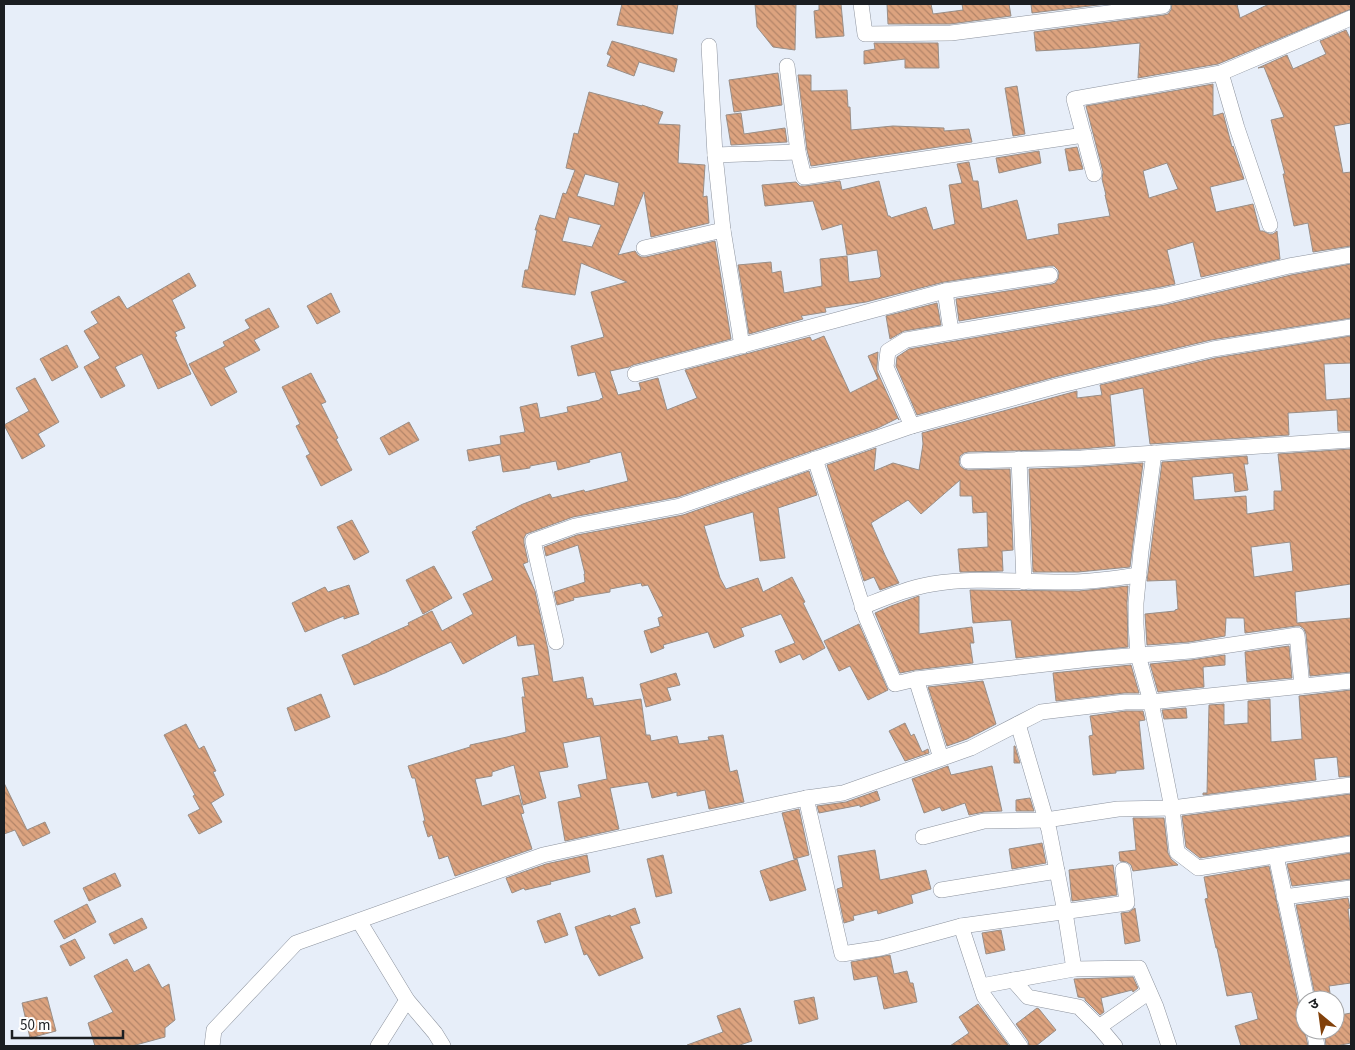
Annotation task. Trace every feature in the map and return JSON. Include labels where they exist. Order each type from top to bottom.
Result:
[{"type":"street","points":[[861,4],[866,34],[951,33],[1163,6]]},
{"type":"street","points":[[1094,174],[1074,99],[1221,73],[1351,18]]},
{"type":"street","points":[[709,46],[715,155],[723,230],[742,346]]},
{"type":"street","points":[[787,66],[798,152],[804,177],[1084,135]]},
{"type":"street","points":[[1221,73],[1237,128],[1270,225]]},
{"type":"street","points":[[715,155],[798,152]]},
{"type":"street","points":[[644,248],[723,230]]},
{"type":"street","points":[[912,426],[886,367],[888,351],[906,340],[1163,296],[1289,266],[1351,255]]},
{"type":"street","points":[[635,374],[945,292],[1050,275]]},
{"type":"street","points":[[945,292],[952,332]]},
{"type":"street","points":[[556,642],[533,541],[575,526],[680,506],[912,426],[1058,386],[1213,349],[1351,327]]},
{"type":"street","points":[[968,461],[1081,458],[1351,440]]},
{"type":"street","points":[[1154,453],[1136,603],[1136,626],[1138,655],[1151,702],[1172,808],[1177,852],[1198,868],[1351,844]]},
{"type":"street","points":[[815,459],[862,606],[895,684],[916,679],[1091,659],[1190,651],[1297,635],[1302,686]]},
{"type":"street","points":[[1019,459],[1024,582]]},
{"type":"street","points":[[862,606],[913,588],[932,584],[968,580],[1024,582],[1091,581],[1139,575]]},
{"type":"street","points":[[916,679],[941,758]]},
{"type":"street","points":[[212,1046],[214,1030],[296,943],[544,855],[806,798],[843,793],[971,748],[1041,712],[1125,702],[1151,702],[1351,681]]},
{"type":"street","points":[[1018,724],[1046,820],[1065,912],[1074,969]]},
{"type":"street","points":[[923,836],[984,821],[1046,820],[1118,809],[1172,808],[1351,785]]},
{"type":"street","points":[[806,798],[842,954],[880,948],[961,926],[1127,903],[1124,870]]},
{"type":"street","points":[[1276,856],[1305,990]]},
{"type":"street","points":[[941,890],[1057,871]]},
{"type":"street","points":[[1284,897],[1351,888]]},
{"type":"street","points":[[359,921],[407,1000],[435,1033],[443,1046]]},
{"type":"street","points":[[961,926],[984,996],[1020,1046]]},
{"type":"street","points":[[981,986],[1074,969],[1139,968],[1156,1007],[1169,1046]]},
{"type":"street","points":[[1013,980],[1028,997],[1079,1007],[1115,1046]]},
{"type":"street","points":[[1099,1027],[1150,992]]},
{"type":"street","points":[[378,1046],[407,1000]]},
{"type":"building","points":[[622,4],[678,4],[673,34],[617,25]]},
{"type":"building","points":[[755,4],[796,4],[795,50],[773,47],[757,27]]},
{"type":"building","points":[[819,4],[841,4],[844,36],[816,38],[814,11],[819,10]]},
{"type":"building","points":[[887,4],[931,4],[933,14],[963,10],[962,4],[1009,4],[1011,16],[950,24],[888,24]]},
{"type":"building","points":[[1031,4],[1106,4],[1032,13]]},
{"type":"building","points":[[1172,4],[1237,4],[1240,18],[1269,4],[1351,4],[1351,9],[1218,64],[1138,78],[1140,43],[1036,51],[1034,32],[1164,15],[1168,14],[1171,10]]},
{"type":"building","points":[[1346,30],[1351,40],[1351,123],[1334,126],[1343,173],[1351,172],[1351,246],[1313,252],[1308,223],[1294,226],[1283,174],[1285,174],[1271,120],[1284,117],[1264,67],[1258,68],[1287,55],[1293,69],[1326,54],[1320,41]]},
{"type":"building","points":[[612,41],[677,59],[674,72],[639,62],[634,76],[607,66],[611,56],[607,54]]},
{"type":"building","points":[[874,43],[938,43],[939,68],[905,68],[905,59],[864,64],[864,51],[875,49]]},
{"type":"building","points":[[778,73],[782,105],[734,112],[729,80]]},
{"type":"building","points":[[798,75],[811,75],[811,91],[847,90],[851,130],[893,126],[944,128],[944,131],[969,129],[972,142],[811,166],[807,150]]},
{"type":"building","points":[[1213,84],[1213,116],[1223,113],[1232,147],[1244,179],[1210,187],[1216,212],[1253,204],[1260,231],[1273,234],[1277,231],[1280,259],[1201,277],[1193,242],[1167,250],[1175,284],[1161,287],[959,321],[956,299],[1055,283],[1058,279],[1058,270],[1054,266],[1049,266],[944,282],[866,302],[825,308],[826,312],[801,316],[803,319],[749,334],[738,265],[771,262],[772,273],[781,271],[784,293],[822,286],[820,259],[847,256],[849,282],[879,278],[881,276],[877,250],[847,255],[842,224],[822,230],[813,201],[765,206],[762,185],[796,182],[800,186],[805,186],[840,181],[842,190],[879,181],[888,216],[891,218],[926,207],[933,230],[955,224],[949,185],[962,183],[957,164],[969,162],[973,181],[978,181],[982,209],[1017,200],[1027,240],[1059,234],[1058,224],[1110,216],[1102,179],[1103,172],[1086,106]],"holes":[[[1167,163],[1178,189],[1149,198],[1143,171]]]},
{"type":"building","points":[[1017,86],[1025,134],[1013,136],[1005,88]]},
{"type":"building","points":[[589,92],[663,112],[658,124],[680,125],[678,163],[705,165],[703,197],[707,196],[709,223],[651,237],[644,192],[618,255],[635,251],[641,257],[646,257],[715,241],[731,339],[610,371],[618,395],[641,390],[639,383],[658,378],[667,410],[697,398],[685,370],[810,337],[812,341],[824,336],[850,393],[878,379],[868,356],[878,352],[877,371],[899,420],[898,418],[878,428],[678,497],[573,517],[526,534],[524,543],[528,562],[523,564],[535,591],[553,682],[583,677],[587,699],[592,698],[594,706],[641,699],[646,735],[650,735],[651,741],[677,736],[679,744],[709,740],[708,737],[723,735],[730,772],[737,770],[744,802],[709,809],[705,790],[677,796],[677,792],[652,798],[648,782],[610,788],[619,829],[565,841],[558,802],[581,797],[578,785],[607,779],[600,736],[563,743],[568,767],[539,772],[546,798],[523,805],[514,765],[492,772],[492,776],[475,779],[482,806],[519,795],[524,813],[521,814],[532,849],[455,876],[448,856],[439,859],[432,835],[428,837],[415,778],[412,778],[408,766],[470,747],[470,745],[526,732],[522,697],[525,697],[522,678],[539,675],[534,644],[518,646],[516,635],[463,664],[451,642],[385,673],[354,685],[342,655],[409,625],[408,623],[432,611],[442,631],[473,614],[463,594],[493,580],[472,532],[477,529],[476,527],[523,504],[550,494],[552,498],[628,481],[621,452],[558,470],[556,461],[530,466],[530,468],[503,472],[500,455],[469,461],[467,450],[501,444],[500,436],[525,432],[520,407],[537,403],[540,418],[568,412],[567,407],[603,398],[595,372],[578,376],[571,346],[604,337],[591,292],[627,282],[581,263],[575,295],[522,287],[525,270],[528,270],[537,230],[535,230],[540,215],[555,219],[563,193],[566,194],[575,170],[566,168],[574,133],[578,134]],"holes":[[[585,174],[619,183],[614,206],[577,196]],[[569,217],[601,225],[592,247],[562,241]]]},
{"type":"building","points":[[741,113],[744,134],[785,128],[787,142],[731,145],[726,115]]},
{"type":"building","points":[[1077,147],[1083,169],[1069,171],[1065,149]]},
{"type":"building","points":[[1039,151],[1041,163],[999,173],[996,158]]},
{"type":"building","points":[[1351,264],[1351,318],[1211,340],[1055,377],[917,415],[896,366],[897,357],[909,349],[1165,305],[1291,275]]},
{"type":"building","points":[[189,273],[196,286],[172,300],[185,328],[175,332],[177,336],[175,337],[191,374],[158,389],[142,354],[115,367],[125,386],[101,398],[84,367],[100,358],[84,331],[98,323],[91,312],[119,296],[127,309]]},
{"type":"building","points":[[331,293],[340,312],[317,324],[307,306]]},
{"type":"building","points":[[937,303],[941,325],[904,331],[890,339],[886,316]]},
{"type":"building","points":[[269,308],[279,327],[254,340],[260,350],[224,368],[237,392],[211,406],[189,364],[225,346],[223,342],[250,328],[245,320]]},
{"type":"building","points":[[1351,336],[1351,363],[1324,364],[1326,400],[1351,398],[1351,431],[1338,431],[1337,410],[1288,413],[1289,435],[1150,444],[1143,388],[1110,395],[1115,446],[1081,449],[968,452],[960,456],[960,466],[964,469],[1010,469],[1013,550],[1002,551],[1003,571],[960,572],[958,549],[988,547],[987,512],[973,513],[972,496],[960,496],[960,480],[921,514],[908,500],[871,523],[899,583],[880,590],[874,577],[864,581],[827,465],[876,448],[874,471],[893,463],[919,470],[923,444],[922,433],[1077,391],[1077,398],[1102,395],[1100,385],[1215,358]]},
{"type":"building","points":[[67,345],[78,367],[52,381],[40,359]]},
{"type":"building","points":[[311,373],[326,402],[321,404],[352,470],[321,486],[306,456],[310,454],[296,426],[300,424],[282,387]]},
{"type":"building","points":[[35,378],[59,422],[38,434],[45,446],[22,459],[4,425],[29,411],[16,388]]},
{"type":"building","points":[[409,422],[419,440],[389,455],[380,438]]},
{"type":"building","points":[[1351,449],[1351,584],[1295,592],[1297,623],[1351,618],[1351,672],[1310,676],[1304,629],[1296,626],[1245,633],[1244,618],[1226,618],[1225,636],[1189,642],[1147,645],[1145,614],[1175,611],[1178,609],[1176,580],[1147,581],[1162,462],[1247,456],[1248,464],[1244,464],[1248,490],[1235,492],[1233,473],[1192,477],[1194,500],[1246,496],[1247,514],[1274,510],[1274,491],[1282,491],[1278,454]],"holes":[[[1290,542],[1293,571],[1254,577],[1251,547]]]},
{"type":"building","points":[[1143,463],[1130,567],[1078,572],[1033,572],[1029,469]]},
{"type":"building","points":[[809,471],[817,495],[778,508],[785,558],[760,561],[753,512],[704,526],[720,578],[726,589],[758,578],[763,592],[792,577],[825,648],[803,660],[800,654],[780,663],[775,651],[795,643],[781,614],[741,628],[744,636],[714,648],[708,632],[663,645],[664,648],[651,653],[644,631],[660,626],[658,618],[663,616],[648,585],[642,586],[641,583],[610,589],[610,592],[573,598],[574,600],[557,605],[554,592],[585,582],[585,574],[578,545],[546,556],[544,547],[577,535],[683,515]]},
{"type":"building","points":[[352,520],[369,552],[354,560],[337,527]]},
{"type":"building","points":[[434,566],[452,598],[423,614],[406,580]]},
{"type":"building","points":[[349,585],[359,614],[344,619],[344,616],[305,632],[292,603],[325,587],[328,592]]},
{"type":"building","points":[[1128,586],[1128,647],[1016,658],[1011,620],[973,623],[970,590],[1079,591]]},
{"type":"building","points":[[919,596],[919,634],[972,627],[974,643],[970,643],[973,663],[900,673],[875,613]]},
{"type":"building","points":[[859,624],[888,690],[868,700],[850,666],[839,671],[824,641]]},
{"type":"building","points":[[1289,646],[1292,678],[1247,682],[1245,652]]},
{"type":"building","points":[[1225,655],[1225,665],[1203,667],[1204,687],[1158,692],[1150,664]]},
{"type":"building","points":[[1131,665],[1139,693],[1056,701],[1053,673]]},
{"type":"building","points":[[676,673],[680,685],[667,688],[671,700],[646,707],[640,684]]},
{"type":"building","points":[[983,681],[996,724],[967,739],[947,746],[928,687]]},
{"type":"building","points":[[1351,690],[1351,776],[1339,777],[1337,757],[1314,759],[1316,780],[1203,795],[1203,793],[1207,793],[1209,705],[1224,704],[1224,725],[1248,723],[1248,701],[1270,699],[1271,742],[1302,739],[1299,696]]},
{"type":"building","points":[[321,694],[330,717],[295,731],[287,708]]},
{"type":"building","points":[[1186,708],[1187,718],[1164,719],[1162,710]]},
{"type":"building","points":[[1126,711],[1143,711],[1145,720],[1139,721],[1144,769],[1093,775],[1089,736],[1093,735],[1090,716]]},
{"type":"building","points":[[905,723],[911,736],[914,734],[922,752],[928,749],[929,753],[905,761],[889,731]]},
{"type":"building","points":[[186,724],[199,749],[204,746],[216,771],[213,772],[224,795],[211,803],[222,822],[199,834],[188,815],[200,809],[193,796],[195,795],[164,735]]},
{"type":"building","points":[[1015,746],[1020,763],[1014,763]]},
{"type":"building","points":[[948,766],[951,775],[992,766],[1002,811],[969,815],[965,803],[942,811],[940,807],[924,813],[912,779]]},
{"type":"building","points":[[4,783],[27,830],[45,822],[50,833],[23,846],[15,830],[4,834]]},
{"type":"building","points":[[877,791],[880,800],[860,807],[860,805],[819,813],[817,806],[846,802]]},
{"type":"building","points":[[1351,794],[1351,835],[1200,858],[1186,847],[1182,816]]},
{"type":"building","points":[[1030,798],[1034,811],[1016,811],[1016,800]]},
{"type":"building","points":[[799,809],[809,855],[794,859],[782,813]]},
{"type":"building","points":[[1133,818],[1164,818],[1168,853],[1171,859],[1178,865],[1133,871],[1131,865],[1120,861],[1119,852],[1136,850]]},
{"type":"building","points":[[1042,843],[1046,863],[1012,869],[1009,849]]},
{"type":"building","points":[[875,850],[880,880],[926,870],[931,889],[911,895],[913,903],[878,914],[877,910],[853,916],[854,920],[844,923],[837,889],[843,887],[838,856]]},
{"type":"building","points":[[1351,853],[1351,879],[1292,886],[1287,864]]},
{"type":"building","points":[[587,855],[590,872],[550,882],[551,884],[525,890],[524,888],[512,893],[506,878],[546,864]]},
{"type":"building","points":[[663,855],[672,893],[656,897],[647,859]]},
{"type":"building","points":[[797,859],[806,890],[770,901],[760,871]]},
{"type":"building","points":[[1113,865],[1117,895],[1072,901],[1069,870]]},
{"type":"building","points":[[1269,866],[1295,990],[1295,1040],[1307,1040],[1308,1046],[1241,1046],[1235,1026],[1258,1019],[1251,992],[1227,996],[1205,899],[1208,898],[1204,877]]},
{"type":"building","points":[[115,873],[121,886],[89,901],[83,888]]},
{"type":"building","points":[[1348,898],[1351,934],[1351,983],[1329,986],[1330,990],[1314,990],[1296,905]]},
{"type":"building","points":[[87,904],[96,922],[64,939],[54,921]]},
{"type":"building","points":[[635,908],[640,923],[630,926],[643,958],[599,976],[587,954],[584,955],[575,927]]},
{"type":"building","points":[[1135,908],[1140,941],[1125,944],[1121,913],[1129,912]]},
{"type":"building","points":[[560,913],[568,935],[545,943],[537,921]]},
{"type":"building","points":[[142,918],[147,928],[114,944],[109,934]]},
{"type":"building","points":[[1001,930],[1005,950],[986,954],[982,933]]},
{"type":"building","points":[[75,939],[85,958],[70,966],[60,946]]},
{"type":"building","points":[[890,955],[894,974],[907,971],[910,983],[913,983],[917,1002],[884,1009],[877,976],[854,980],[851,962]]},
{"type":"building","points":[[127,959],[134,972],[149,964],[162,988],[169,984],[175,1020],[165,1028],[165,1037],[132,1046],[95,1046],[88,1023],[113,1012],[94,976]]},
{"type":"building","points":[[1133,977],[1138,988],[1133,992],[1132,990],[1101,998],[1104,1012],[1100,1015],[1085,998],[1078,997],[1074,979]]},
{"type":"building","points":[[47,997],[56,1031],[30,1038],[22,1003]]},
{"type":"building","points":[[814,997],[818,1019],[799,1024],[794,1001]]},
{"type":"building","points":[[978,1004],[1009,1046],[950,1046],[969,1033],[959,1017]]},
{"type":"building","points":[[740,1008],[752,1041],[737,1046],[687,1046],[723,1032],[717,1016]]},
{"type":"building","points":[[1037,1008],[1056,1030],[1036,1046],[1029,1046],[1028,1041],[1016,1024]]},
{"type":"building","points":[[1351,1013],[1351,1043],[1326,1046],[1325,1040],[1345,1040],[1345,1014]]}]
